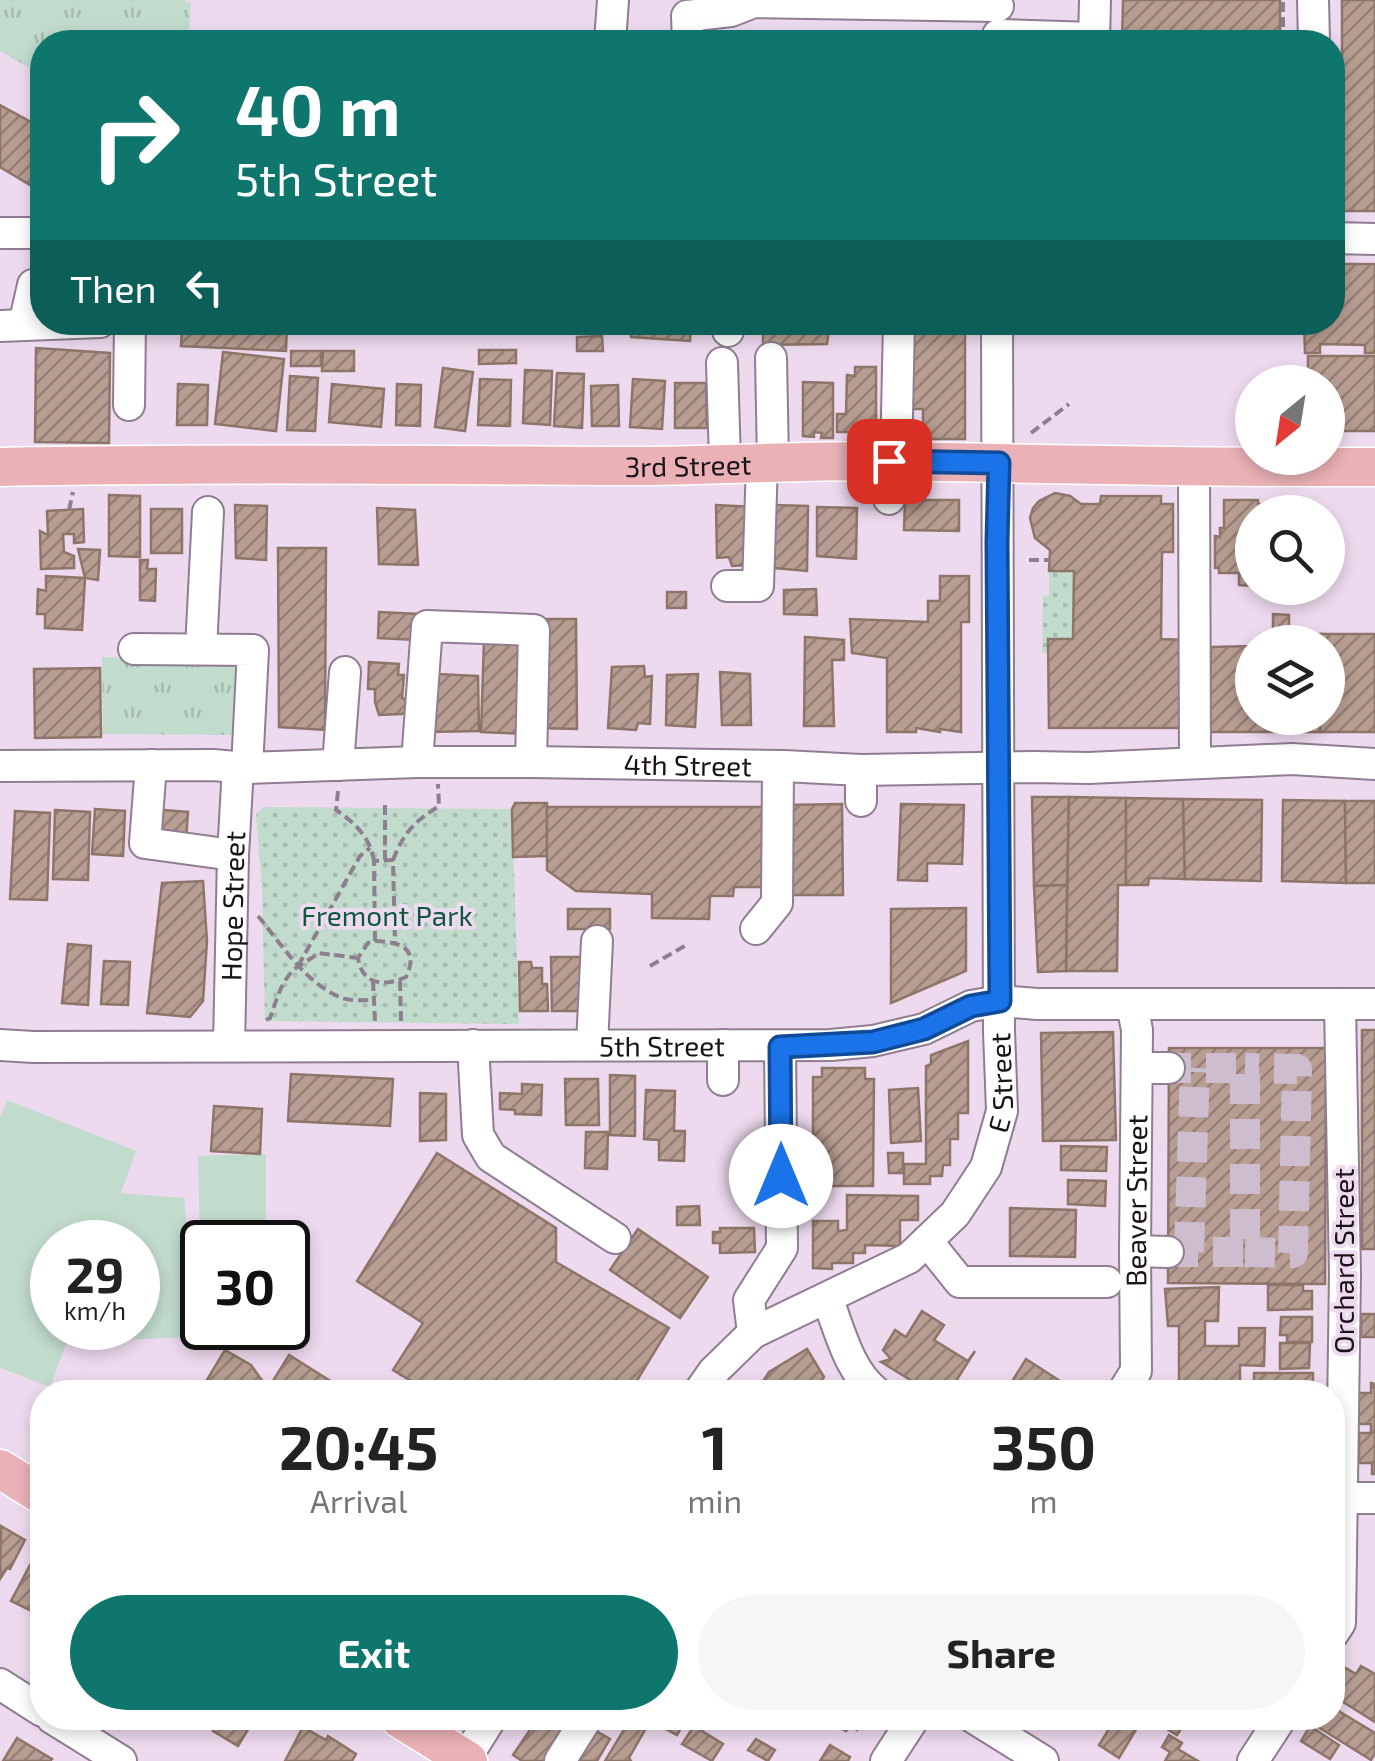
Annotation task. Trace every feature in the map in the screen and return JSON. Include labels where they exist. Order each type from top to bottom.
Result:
[{"type":"main road","name":"3rd Street","points":[[0,467],[632,466],[893,461],[1375,467]]},
{"type":"main road","points":[[0,1469],[30,1488]]},
{"type":"main road","points":[[418,1730],[466,1760]]},
{"type":"street","points":[[611,30],[613,0]]},
{"type":"street","points":[[1094,30],[1095,0]]},
{"type":"street","points":[[1313,0],[1314,30]]},
{"type":"street","points":[[688,30],[687,16],[730,11],[754,2],[998,21],[1043,30]]},
{"type":"street","points":[[0,232],[30,233]]},
{"type":"street","points":[[1345,238],[1375,238]]},
{"type":"street","points":[[12,326],[30,291]]},
{"type":"street","points":[[129,405],[130,335]]},
{"type":"street","points":[[888,499],[898,335]]},
{"type":"street","name":"E Street","points":[[707,1380],[753,1333],[909,1258],[954,1214],[986,1168],[1002,1111],[998,768],[982,541],[999,463],[997,335]]},
{"type":"street","points":[[727,586],[758,586],[771,358]]},
{"type":"street","points":[[722,363],[724,462]]},
{"type":"street","points":[[1194,467],[1195,762]]},
{"type":"street","points":[[134,649],[201,650],[208,512]]},
{"type":"street","points":[[427,763],[427,626],[534,630],[531,762]]},
{"type":"street","name":"Hope Street","points":[[201,650],[252,650],[233,855],[229,1046]]},
{"type":"street","points":[[338,764],[345,672]]},
{"type":"street","name":"4th Street","points":[[0,766],[531,762],[861,770],[1088,768],[1292,760],[1375,764]]},
{"type":"street","points":[[150,765],[145,842],[233,855]]},
{"type":"street","points":[[756,929],[777,903],[778,766]]},
{"type":"street","points":[[860,801],[861,770]]},
{"type":"street","points":[[592,1044],[597,942]]},
{"type":"street","name":"5th Street","points":[[0,1045],[592,1044],[650,1035],[765,1040],[869,1027],[924,1029],[971,1006],[1000,1001],[1375,1004]]},
{"type":"street","name":"Beaver Street","points":[[1132,1004],[1137,1030],[1132,1380]]},
{"type":"street","name":"Orchard Street","points":[[1340,1004],[1360,1274],[1345,1420]]},
{"type":"street","points":[[711,1038],[723,1080]]},
{"type":"street","points":[[753,1333],[749,1300],[782,1248],[765,1040]]},
{"type":"street","points":[[472,1045],[478,1136],[490,1157],[615,1238]]},
{"type":"street","points":[[1137,1068],[1169,1068]]},
{"type":"street","points":[[927,1241],[960,1282],[1107,1282]]},
{"type":"street","points":[[1135,1251],[1168,1252]]},
{"type":"street","points":[[827,1298],[851,1362],[864,1380]]},
{"type":"street","points":[[1345,1498],[1375,1498]]},
{"type":"street","points":[[0,1684],[30,1699]]},
{"type":"street","points":[[72,1730],[105,1757]]},
{"type":"street","points":[[466,1760],[484,1730]]},
{"type":"street","points":[[560,1761],[579,1730]]},
{"type":"street","points":[[886,1761],[906,1730]]},
{"type":"street","points":[[993,1730],[1043,1761]]},
{"type":"street","points":[[1254,1761],[1273,1730]]},
{"type":"path","points":[[1283,0],[1283,30]]},
{"type":"path","points":[[1031,433],[1069,404]]},
{"type":"path","points":[[69,510],[73,487]]},
{"type":"path","points":[[1029,560],[1050,560]]},
{"type":"path","points":[[395,942],[393,860],[401,839],[417,820],[439,806],[427,763]]},
{"type":"path","points":[[338,764],[336,810],[355,822],[374,861],[375,941]]},
{"type":"path","points":[[384,860],[385,800]]},
{"type":"path","points":[[262,1022],[270,1018],[283,982],[298,966],[360,856],[370,848]]},
{"type":"path","points":[[374,861],[393,860]]},
{"type":"path","points":[[232,917],[258,916],[298,966],[328,990],[346,999],[374,1000]]},
{"type":"path","points":[[395,942],[410,954],[410,972],[406,977],[400,981],[372,981],[364,977],[358,958],[368,943],[395,942]]},
{"type":"path","points":[[650,966],[688,944]]},
{"type":"path","points":[[298,966],[318,952],[358,958]]},
{"type":"path","points":[[372,981],[389,1046]]},
{"type":"path","points":[[389,1046],[400,981]]},
{"type":"green space","points":[[0,0],[183,0],[191,4],[189,30],[30,30],[30,68],[0,51]]},
{"type":"green space","points":[[1049,571],[1074,571],[1073,639],[1049,639],[1048,652],[1042,653],[1043,596],[1049,595]]},
{"type":"green space","points":[[102,657],[236,662],[232,735],[103,734]]},
{"type":"green space","name":"Fremont Park","points":[[263,807],[512,809],[519,1024],[265,1021],[256,814]]},
{"type":"green space","points":[[7,1100],[136,1151],[121,1193],[184,1198],[186,1220],[180,1220],[180,1338],[160,1338],[160,1220],[30,1220],[30,1350],[64,1350],[53,1380],[32,1380],[0,1368],[0,1118]]},
{"type":"green space","points":[[266,1154],[266,1220],[200,1220],[198,1156]]},
{"type":"building","points":[[1123,0],[1280,0],[1280,30],[1122,30]]},
{"type":"building","points":[[1342,0],[1375,0],[1375,211],[1345,211]]},
{"type":"building","points":[[0,105],[30,121],[30,185],[0,167]]},
{"type":"building","points":[[1345,264],[1375,264],[1375,353],[1365,353],[1365,345],[1320,344],[1320,353],[1305,353],[1304,335],[1345,335]]},
{"type":"building","points":[[182,335],[287,335],[286,351],[181,346]]},
{"type":"building","points":[[631,335],[690,335],[690,341]]},
{"type":"building","points":[[763,335],[828,335],[827,344],[763,345]]},
{"type":"building","points":[[909,335],[965,335],[965,439],[923,439],[923,409],[909,409]]},
{"type":"building","points":[[602,336],[603,351],[577,351],[577,337]]},
{"type":"building","points":[[36,348],[110,353],[109,443],[35,442]]},
{"type":"building","points":[[479,350],[516,350],[516,363],[479,364]]},
{"type":"building","points":[[291,351],[321,351],[321,366],[291,366]]},
{"type":"building","points":[[323,351],[354,351],[354,371],[322,371]]},
{"type":"building","points":[[223,352],[284,359],[276,431],[215,424]]},
{"type":"building","points":[[1308,356],[1375,356],[1375,431],[1345,431],[1345,365],[1308,365]]},
{"type":"building","points":[[855,367],[876,367],[876,432],[837,432],[837,414],[846,414],[847,375],[855,376]]},
{"type":"building","points":[[443,368],[473,372],[465,431],[435,427]]},
{"type":"building","points":[[525,370],[552,371],[550,425],[523,423]]},
{"type":"building","points":[[557,373],[584,374],[582,428],[554,426]]},
{"type":"building","points":[[290,376],[318,378],[315,431],[287,430]]},
{"type":"building","points":[[480,379],[511,380],[510,426],[478,425]]},
{"type":"building","points":[[633,379],[665,381],[662,429],[630,427]]},
{"type":"building","points":[[803,382],[833,383],[833,438],[821,438],[822,433],[814,432],[814,437],[803,436]]},
{"type":"building","points":[[675,383],[706,383],[707,428],[675,428]]},
{"type":"building","points":[[178,384],[208,385],[207,425],[177,425]]},
{"type":"building","points":[[332,384],[384,389],[381,427],[329,422]]},
{"type":"building","points":[[397,384],[421,385],[420,426],[396,425]]},
{"type":"building","points":[[618,385],[619,426],[592,426],[591,386]]},
{"type":"building","points":[[1055,493],[1070,496],[1081,504],[1100,504],[1101,496],[1161,496],[1161,504],[1173,504],[1173,552],[1162,552],[1161,639],[1186,640],[1186,728],[1049,728],[1048,639],[1073,639],[1074,571],[1049,571],[1050,550],[1035,538],[1030,518],[1039,501]]},
{"type":"building","points":[[109,495],[140,496],[140,557],[109,556]]},
{"type":"building","points":[[905,500],[959,500],[959,531],[904,530]]},
{"type":"building","points":[[1224,500],[1235,500],[1235,573],[1219,573],[1219,568],[1215,568],[1215,536],[1220,537],[1220,528],[1224,528]]},
{"type":"building","points":[[235,505],[267,506],[266,560],[236,558]]},
{"type":"building","points":[[716,505],[754,507],[756,527],[745,527],[746,565],[732,566],[729,557],[717,558]]},
{"type":"building","points":[[774,505],[808,506],[807,571],[774,568]]},
{"type":"building","points":[[817,507],[857,508],[856,559],[817,556]]},
{"type":"building","points":[[377,508],[415,510],[418,565],[379,564]]},
{"type":"building","points":[[83,509],[84,542],[74,543],[74,534],[63,534],[64,552],[74,556],[74,568],[41,569],[40,531],[48,535],[47,511]]},
{"type":"building","points":[[151,509],[182,509],[182,553],[151,553]]},
{"type":"building","points":[[278,548],[326,548],[325,730],[279,727]]},
{"type":"building","points":[[78,549],[100,550],[98,580],[85,578]]},
{"type":"building","points":[[140,560],[148,560],[147,569],[156,569],[155,601],[140,600]]},
{"type":"building","points":[[46,576],[85,578],[82,630],[45,628],[45,614],[37,614],[38,589],[46,591]]},
{"type":"building","points":[[940,576],[969,576],[969,622],[961,622],[961,732],[916,728],[916,732],[887,732],[887,658],[852,653],[850,619],[928,622],[928,601],[940,601]]},
{"type":"building","points":[[816,589],[817,615],[784,614],[784,590]]},
{"type":"building","points":[[667,592],[686,592],[686,608],[667,608]]},
{"type":"building","points":[[379,612],[419,614],[417,640],[378,638]]},
{"type":"building","points":[[1273,614],[1289,615],[1289,625],[1273,625]]},
{"type":"building","points":[[542,619],[576,619],[577,729],[538,728]]},
{"type":"building","points":[[1345,634],[1375,634],[1375,732],[1345,732]]},
{"type":"building","points":[[805,637],[844,640],[844,660],[832,660],[834,726],[804,726]]},
{"type":"building","points":[[484,641],[530,645],[528,734],[481,732]]},
{"type":"building","points":[[1235,646],[1235,732],[1210,732],[1211,647]]},
{"type":"building","points":[[369,662],[399,664],[398,675],[404,675],[402,698],[409,701],[408,710],[379,715],[375,689],[368,689]]},
{"type":"building","points":[[644,666],[645,677],[652,676],[650,724],[638,723],[636,730],[608,728],[612,667]]},
{"type":"building","points":[[100,668],[101,737],[35,738],[34,669]]},
{"type":"building","points":[[720,672],[750,674],[751,725],[722,725]]},
{"type":"building","points":[[436,674],[478,676],[479,731],[430,732]]},
{"type":"building","points":[[698,674],[695,727],[666,725],[667,675]]},
{"type":"building","points":[[1032,797],[1069,797],[1067,885],[1034,886]]},
{"type":"building","points":[[1069,797],[1126,798],[1126,885],[1118,885],[1117,971],[1066,971]]},
{"type":"building","points":[[1126,798],[1183,799],[1185,879],[1149,878],[1148,885],[1126,885]]},
{"type":"building","points":[[1183,799],[1262,800],[1261,881],[1185,879]]},
{"type":"building","points":[[1283,800],[1345,801],[1346,883],[1282,881]]},
{"type":"building","points":[[1345,801],[1375,801],[1375,883],[1346,883]]},
{"type":"building","points":[[515,803],[547,803],[547,856],[513,857]]},
{"type":"building","points":[[842,804],[843,895],[785,895],[784,805]]},
{"type":"building","points":[[901,804],[964,805],[962,864],[927,863],[927,881],[898,880]]},
{"type":"building","points":[[547,807],[772,807],[770,887],[734,887],[733,896],[710,896],[709,919],[652,918],[652,894],[576,891],[547,870]]},
{"type":"building","points":[[95,809],[125,811],[123,856],[92,854]]},
{"type":"building","points":[[151,809],[188,812],[186,840],[149,837]]},
{"type":"building","points":[[55,810],[90,812],[88,880],[53,879]]},
{"type":"building","points":[[15,811],[50,813],[47,900],[10,899]]},
{"type":"building","points":[[203,881],[207,941],[203,1001],[190,1017],[147,1013],[162,883]]},
{"type":"building","points":[[1067,885],[1066,971],[1038,972],[1034,886]]},
{"type":"building","points":[[966,908],[966,971],[891,1003],[891,909]]},
{"type":"building","points":[[568,909],[610,909],[610,929],[568,929]]},
{"type":"building","points":[[68,944],[91,946],[88,1005],[62,1003]]},
{"type":"building","points":[[551,957],[585,957],[586,1011],[552,1011]]},
{"type":"building","points":[[104,961],[130,962],[128,1005],[101,1004]]},
{"type":"building","points":[[519,962],[531,962],[532,968],[542,968],[548,1011],[520,1011]]},
{"type":"building","points":[[1362,1030],[1375,1030],[1375,1249],[1362,1249]]},
{"type":"building","points":[[1113,1032],[1116,1140],[1043,1141],[1041,1033]]},
{"type":"building","points":[[968,1041],[968,1113],[958,1113],[958,1139],[950,1139],[950,1165],[943,1165],[942,1176],[930,1176],[930,1184],[904,1184],[904,1164],[926,1164],[926,1066],[931,1064],[931,1055]]},
{"type":"building","points":[[1169,1048],[1326,1048],[1325,1284],[1168,1283]]},
{"type":"building","points":[[822,1068],[865,1068],[865,1079],[874,1079],[873,1186],[813,1186],[813,1077],[822,1077]]},
{"type":"building","points":[[291,1074],[393,1079],[390,1126],[288,1121]]},
{"type":"building","points":[[610,1075],[635,1076],[635,1136],[610,1135]]},
{"type":"building","points":[[565,1079],[598,1079],[599,1125],[566,1125]]},
{"type":"building","points":[[522,1084],[542,1085],[541,1115],[500,1109],[500,1093],[522,1094]]},
{"type":"building","points":[[918,1088],[921,1141],[891,1143],[889,1090]]},
{"type":"building","points":[[646,1090],[675,1091],[674,1131],[685,1131],[684,1161],[659,1160],[659,1140],[644,1139]]},
{"type":"building","points":[[420,1093],[446,1094],[446,1140],[420,1141]]},
{"type":"building","points":[[214,1106],[262,1109],[260,1154],[211,1151]]},
{"type":"building","points":[[586,1132],[608,1132],[607,1169],[585,1168]]},
{"type":"building","points":[[1061,1146],[1107,1147],[1106,1171],[1061,1170]]},
{"type":"building","points":[[437,1153],[556,1228],[556,1262],[669,1328],[637,1380],[409,1380],[393,1370],[423,1323],[357,1281]]},
{"type":"building","points":[[888,1153],[903,1153],[903,1173],[889,1173]]},
{"type":"building","points":[[1068,1180],[1106,1181],[1105,1206],[1068,1204]]},
{"type":"building","points":[[847,1195],[918,1196],[918,1220],[900,1220],[900,1246],[865,1245],[865,1253],[853,1253],[853,1263],[832,1263],[832,1269],[813,1268],[813,1221],[838,1221],[838,1231],[847,1230]]},
{"type":"building","points":[[699,1206],[700,1225],[677,1225],[677,1207]]},
{"type":"building","points":[[1010,1208],[1076,1210],[1075,1257],[1010,1256]]},
{"type":"building","points":[[720,1228],[754,1228],[755,1252],[720,1253],[720,1243],[713,1243],[713,1232],[720,1232]]},
{"type":"building","points":[[638,1229],[708,1277],[680,1318],[610,1270]]},
{"type":"building","points":[[1268,1285],[1303,1285],[1303,1291],[1312,1291],[1312,1309],[1268,1310]]},
{"type":"building","points":[[1219,1287],[1218,1321],[1205,1321],[1205,1346],[1239,1346],[1239,1328],[1265,1328],[1264,1366],[1240,1365],[1240,1380],[1179,1380],[1179,1326],[1168,1326],[1165,1289]]},
{"type":"building","points":[[922,1311],[944,1325],[934,1340],[968,1361],[975,1351],[957,1380],[910,1380],[881,1362],[891,1359],[883,1350],[895,1330],[906,1337]]},
{"type":"building","points":[[1361,1314],[1375,1314],[1375,1337],[1361,1337]]},
{"type":"building","points":[[1281,1317],[1312,1317],[1312,1342],[1287,1342],[1287,1335],[1280,1335]]},
{"type":"building","points":[[1280,1343],[1310,1343],[1309,1368],[1280,1369]]},
{"type":"building","points":[[807,1349],[824,1377],[764,1380],[769,1372]]},
{"type":"building","points":[[225,1350],[251,1365],[262,1380],[207,1380]]},
{"type":"building","points":[[289,1355],[329,1380],[274,1380]]},
{"type":"building","points":[[1026,1359],[1059,1380],[1013,1380]]},
{"type":"building","points":[[1254,1373],[1313,1373],[1313,1380],[1254,1380]]},
{"type":"building","points":[[1371,1383],[1375,1384],[1375,1474],[1372,1463],[1359,1463],[1359,1433],[1371,1433],[1371,1424],[1358,1424],[1358,1393],[1371,1393]]},
{"type":"building","points":[[1,1526],[25,1540],[10,1569],[0,1579]]},
{"type":"building","points":[[30,1565],[30,1610],[11,1601]]},
{"type":"building","points":[[1361,1666],[1375,1674],[1375,1722],[1345,1703],[1345,1668],[1356,1674]]},
{"type":"building","points":[[1345,1715],[1375,1733],[1371,1760],[1323,1730],[1345,1730]]},
{"type":"building","points":[[214,1730],[248,1730],[238,1746]]},
{"type":"building","points":[[301,1730],[326,1740],[328,1736],[356,1754],[352,1761],[285,1761]]},
{"type":"building","points":[[530,1730],[566,1730],[547,1761],[522,1761],[513,1755]]},
{"type":"building","points":[[587,1730],[610,1739],[597,1761],[570,1761]]},
{"type":"building","points":[[624,1730],[645,1730],[629,1758],[631,1761],[605,1761]]},
{"type":"building","points":[[691,1730],[700,1730],[723,1744],[712,1761],[682,1744]]},
{"type":"building","points":[[1108,1730],[1136,1730],[1119,1758],[1099,1745]]},
{"type":"building","points":[[1308,1730],[1316,1730],[1339,1745],[1330,1759],[1301,1741]]},
{"type":"building","points":[[1169,1735],[1182,1743],[1178,1749],[1198,1761],[1165,1761],[1170,1752],[1162,1747]]},
{"type":"building","points":[[17,1738],[52,1759],[3,1761]]},
{"type":"building","points":[[756,1739],[775,1750],[768,1761],[748,1750]]},
{"type":"building","points":[[830,1745],[850,1757],[848,1761],[820,1761]]},
{"type":"tunnel","points":[[1168,1252],[1245,1252],[1245,1068],[1169,1068]]},
{"type":"tunnel","points":[[1189,1252],[1195,1068]]},
{"type":"tunnel","points":[[1245,1068],[1297,1069],[1293,1253],[1245,1252]]},
{"type":"route","points":[[781,1176],[780,1047],[873,1042],[924,1029],[971,1006],[1000,1001],[999,463],[889,461]]}]
